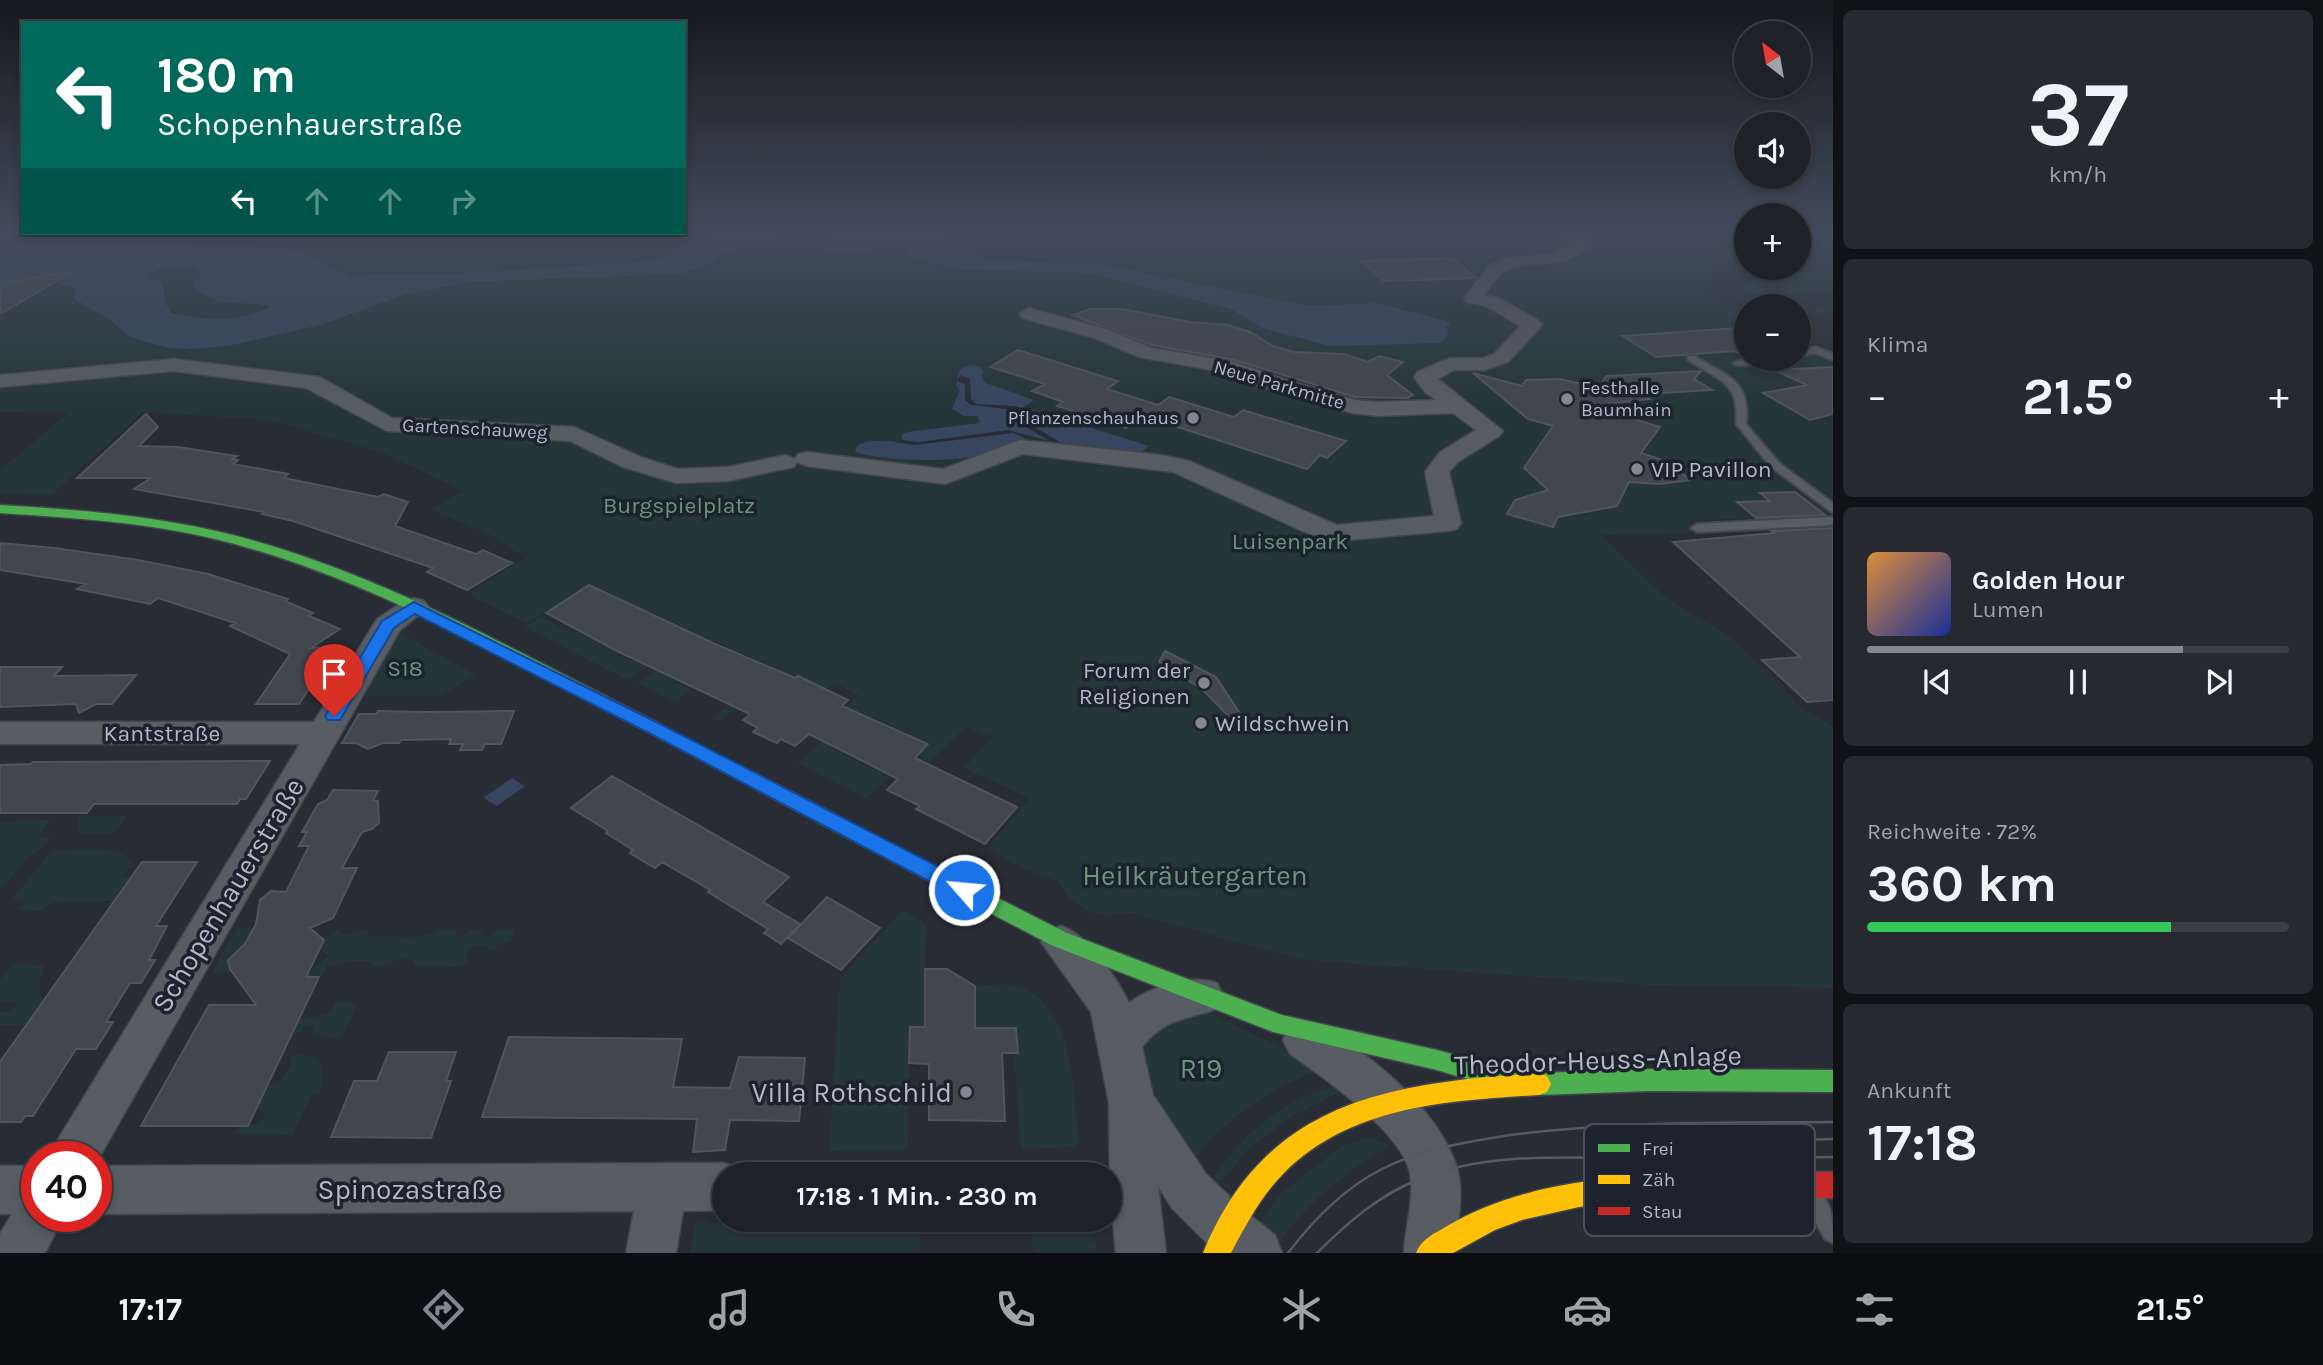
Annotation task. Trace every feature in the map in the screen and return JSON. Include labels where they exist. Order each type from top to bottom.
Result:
[{"type":"street","name":"Gartenschauweg","points":[[0,382],[174,365],[312,382],[387,424],[574,434],[632,462],[676,476],[728,474],[796,460],[945,477],[1020,447],[1161,462],[1180,466],[1303,522],[1336,533],[1448,523],[1437,472],[1449,457],[1491,430],[1425,377],[1450,364],[1485,364],[1501,358],[1532,325],[1492,302],[1473,298],[1477,290]]},
{"type":"street","name":"Neue Parkmitte","points":[[1029,314],[1102,334],[1146,353],[1227,366],[1352,406],[1378,409],[1458,406]]},
{"type":"street","points":[[0,509],[75,514],[178,528],[245,543],[350,578],[414,607],[670,736],[1059,939],[1281,1025],[1437,1060],[1520,1084]]},
{"type":"street","name":"Schopenhauerstraße","points":[[83,1141],[388,625],[414,607]]},
{"type":"street","name":"Kantstraße","points":[[0,733],[324,733]]},
{"type":"street","points":[[1059,939],[1103,993],[1112,1012],[1120,1042],[1132,1103],[1122,1190],[1141,1253]]},
{"type":"street","points":[[1120,1042],[1138,1019],[1165,1003],[1202,996]]},
{"type":"street","points":[[1281,1025],[1347,1068],[1386,1101],[1427,1151],[1434,1174],[1429,1253]]},
{"type":"street","name":"Theodor-Heuss-Anlage","points":[[1233,1245],[1254,1186],[1293,1146],[1356,1110],[1386,1101],[1520,1084],[1833,1081]]},
{"type":"street","points":[[1132,1103],[1189,1191],[1233,1245]]},
{"type":"street","points":[[1815,1185],[1833,1185]]},
{"type":"street","name":"Spinozastraße","points":[[112,1190],[712,1187]]},
{"type":"street","points":[[651,1253],[663,1188]]},
{"type":"street","points":[[0,1190],[21,1190]]},
{"type":"street","points":[[1429,1253],[1459,1234],[1503,1213],[1555,1200],[1584,1196]]},
{"type":"street","points":[[18,1253],[30,1232]]},
{"type":"lane","points":[[1811,351],[1816,350],[1833,357]]},
{"type":"lane","points":[[1691,358],[1737,387],[1743,405],[1741,424],[1775,465],[1833,509]]},
{"type":"lane","points":[[1697,528],[1833,521]]},
{"type":"lane","points":[[1815,1201],[1833,1231]]},
{"type":"green space","name":"Luisenpark","points":[[0,290],[1703,290],[1702,293],[1734,306],[1734,371],[1811,371],[1811,352],[1833,362],[1833,514],[1688,521],[1703,533],[1601,535],[1666,598],[1729,636],[1800,707],[1833,727],[1833,988],[1645,985],[1317,961],[1287,956],[1132,913],[1106,916],[1092,913],[1069,899],[1059,882],[1023,868],[986,848],[1031,799],[964,768],[992,737],[966,727],[915,776],[905,772],[931,743],[869,716],[833,749],[889,777],[867,798],[797,763],[830,735],[822,730],[859,695],[835,683],[826,689],[798,675],[793,678],[781,673],[720,721],[713,718],[775,668],[715,641],[666,676],[691,690],[675,702],[637,683],[701,636],[650,611],[602,640],[620,650],[615,654],[648,667],[628,680],[524,627],[540,617],[590,638],[637,606],[589,584],[527,623],[472,597],[471,591],[525,559],[529,553],[516,552],[489,534],[430,510],[464,491],[380,452],[269,420],[143,412],[52,495],[0,493],[0,470],[68,413],[0,412]]},
{"type":"green space","points":[[1744,290],[1833,290],[1802,294],[1751,294]]},
{"type":"green space","points":[[1833,305],[1833,312],[1811,314],[1811,308]]},
{"type":"green space","name":"S18","points":[[398,632],[476,675],[440,696],[356,696]]},
{"type":"green space","points":[[79,816],[127,816],[113,834],[82,834],[77,828]]},
{"type":"green space","points":[[51,820],[38,837],[51,837],[43,848],[29,857],[0,890],[0,821]]},
{"type":"green space","points":[[106,850],[117,852],[134,862],[123,876],[130,878],[114,901],[55,902],[40,911],[18,910],[25,900],[12,899],[51,851]]},
{"type":"green space","points":[[903,910],[926,924],[925,1027],[910,1027],[908,1150],[829,1151],[840,979]]},
{"type":"green space","points":[[237,928],[254,928],[243,947],[232,953],[228,960],[232,972],[211,973]]},
{"type":"green space","points":[[439,929],[455,930],[459,938],[470,931],[480,931],[483,937],[497,930],[516,929],[511,941],[498,945],[493,951],[484,946],[472,946],[466,954],[467,963],[457,967],[415,966],[412,959],[401,959],[373,967],[371,962],[358,961],[326,967],[321,977],[305,977],[328,956],[320,949],[324,940],[338,930],[343,934],[366,930],[371,937],[406,937],[423,936]]},
{"type":"green space","points":[[12,964],[46,965],[40,983],[43,1001],[40,1005],[66,1005],[53,1025],[0,1025],[0,1012],[10,1012],[18,1002],[0,1002],[0,980]]},
{"type":"green space","points":[[975,986],[1018,986],[1037,996],[1051,1011],[1061,1030],[1072,1075],[1079,1139],[1077,1147],[1021,1149],[1014,1053],[1018,1053],[1016,1029],[975,1028]]},
{"type":"green space","points":[[336,1002],[351,1002],[357,1007],[342,1037],[331,1038],[313,1032],[316,1025],[292,1034],[299,1018],[316,1017],[330,1012]]},
{"type":"green space","name":"R19","points":[[1202,1010],[1326,1068],[1286,1085],[1251,1105],[1220,1131],[1190,1163],[1159,1113],[1150,1093],[1143,1073],[1142,1054],[1147,1037],[1160,1023]]},
{"type":"green space","points":[[296,1053],[315,1057],[322,1070],[322,1079],[319,1093],[312,1094],[293,1135],[235,1134],[239,1126],[260,1123],[266,1114],[256,1110],[268,1085],[279,1084],[292,1065],[290,1058]]},
{"type":"green space","points":[[1343,1082],[1342,1091],[1289,1118],[1247,1151],[1216,1188],[1207,1185],[1235,1150],[1267,1119],[1298,1100]]},
{"type":"green space","points":[[1369,1137],[1391,1146],[1329,1188],[1279,1242],[1259,1223],[1278,1196],[1343,1145]]},
{"type":"green space","points":[[695,1223],[712,1223],[712,1232],[920,1232],[920,1253],[690,1253]]},
{"type":"green space","points":[[1032,1232],[1094,1232],[1097,1253],[1033,1253]]},
{"type":"water","points":[[164,290],[165,302],[171,313],[221,319],[248,316],[270,306],[220,301],[198,290],[426,290],[404,295],[320,325],[228,346],[190,349],[169,348],[130,337],[109,319],[73,298],[76,291]]},
{"type":"water","points":[[1158,290],[1232,290],[1309,306],[1375,303],[1448,321],[1450,324],[1446,327],[1449,334],[1441,343],[1330,346],[1265,329],[1231,309]]},
{"type":"water","points":[[970,365],[980,367],[986,383],[1034,400],[1024,407],[1149,446],[1139,454],[1015,444],[970,457],[939,460],[908,460],[855,452],[857,446],[862,443],[902,440],[902,434],[908,432],[979,423],[978,416],[964,416],[952,409],[960,390],[956,385],[959,370]]},
{"type":"water","points":[[512,778],[525,786],[497,806],[483,798]]},
{"type":"pier","points":[[960,375],[970,379],[971,399],[976,404],[1014,406],[1038,412],[1028,423],[1063,444],[1048,441],[1041,445],[1013,433],[915,445],[893,442],[919,442],[1008,430],[1049,441],[1020,423],[1014,410],[971,405],[965,400],[965,384],[957,381]]},
{"type":"building","points":[[0,290],[40,290],[0,314]]},
{"type":"building","points":[[1091,309],[1122,309],[1190,322],[1228,325],[1250,332],[1273,346],[1294,352],[1344,354],[1368,362],[1379,356],[1403,362],[1387,375],[1413,395],[1407,398],[1355,397],[1235,360],[1152,345],[1072,315]]},
{"type":"building","points":[[1734,328],[1734,351],[1656,357],[1623,336]]},
{"type":"building","points":[[1018,350],[1118,381],[1107,389],[1158,405],[1169,397],[1234,417],[1243,410],[1346,441],[1327,458],[1320,455],[1307,469],[1144,416],[1150,411],[1126,428],[1057,406],[1063,402],[1032,391],[1045,384],[990,367]]},
{"type":"building","points":[[1833,367],[1833,414],[1810,420],[1763,393],[1807,385],[1776,371],[1811,371],[1811,368]]},
{"type":"building","points":[[1701,371],[1694,379],[1712,390],[1644,394],[1650,399],[1591,406],[1660,427],[1641,453],[1665,461],[1691,480],[1659,484],[1629,482],[1617,506],[1558,517],[1553,527],[1507,514],[1515,500],[1548,490],[1524,468],[1553,426],[1528,419],[1473,373],[1522,386],[1526,380],[1560,379],[1599,388],[1606,376]]},
{"type":"building","points":[[146,414],[158,427],[139,446],[178,447],[237,456],[232,459],[238,460],[233,464],[288,474],[284,478],[378,497],[384,494],[408,502],[395,526],[476,554],[483,550],[512,563],[467,590],[427,572],[433,568],[293,521],[262,514],[264,512],[134,489],[151,478],[77,478]]},
{"type":"building","points":[[1795,492],[1825,515],[1756,518],[1737,502],[1770,501],[1760,493]]},
{"type":"building","points":[[1833,528],[1833,700],[1807,702],[1762,660],[1800,657],[1673,542],[1774,533],[1771,531]]},
{"type":"building","points":[[0,543],[138,560],[208,574],[288,599],[285,601],[313,613],[309,616],[340,629],[311,648],[336,647],[299,704],[256,704],[290,654],[230,626],[235,623],[158,598],[150,604],[77,589],[86,584],[0,570]]},
{"type":"building","points":[[589,585],[713,643],[795,678],[798,676],[848,700],[842,706],[928,744],[915,758],[1017,807],[985,844],[916,809],[920,806],[887,790],[898,779],[809,734],[795,746],[781,739],[777,743],[753,732],[758,728],[743,720],[750,714],[619,652],[546,613]]},
{"type":"building","points":[[1165,651],[1216,677],[1243,718],[1236,724],[1203,690],[1159,662]]},
{"type":"building","points":[[0,667],[62,667],[54,676],[136,675],[112,704],[96,704],[79,713],[76,704],[0,707]]},
{"type":"building","points":[[378,711],[514,711],[501,744],[485,744],[482,750],[460,750],[463,744],[449,744],[451,739],[401,740],[399,743],[383,743],[368,749],[356,743],[342,743],[359,714],[376,714]]},
{"type":"building","points":[[270,761],[246,799],[240,799],[237,804],[94,804],[87,813],[0,813],[0,765],[33,762]]},
{"type":"building","points":[[612,776],[789,877],[763,902],[800,924],[781,944],[764,933],[768,929],[708,892],[710,890],[662,862],[655,868],[630,853],[633,850],[606,833],[608,831],[571,808]]},
{"type":"building","points":[[333,790],[378,791],[373,801],[378,801],[379,823],[362,832],[342,868],[357,868],[333,918],[310,928],[324,940],[306,977],[319,977],[248,1126],[141,1126],[209,1005],[256,1005],[230,969],[228,960],[245,944],[256,924],[260,900],[271,891],[286,892],[309,846],[299,846],[307,832],[302,832],[318,804],[327,800]]},
{"type":"building","points":[[142,862],[197,862],[156,926],[167,926],[149,960],[155,960],[141,983],[130,983],[106,1022],[113,1022],[96,1049],[76,1049],[33,1116],[25,1116],[21,1122],[0,1122],[0,1062]]},
{"type":"building","points":[[827,897],[880,928],[841,970],[788,938]]},
{"type":"building","name":"Villa Rothschild","points":[[925,969],[947,969],[975,986],[975,1028],[1016,1028],[1018,1053],[1002,1053],[1005,1121],[929,1120],[929,1064],[909,1063],[910,1027],[925,1027]]},
{"type":"building","points":[[509,1037],[682,1039],[673,1087],[730,1088],[739,1057],[805,1058],[799,1121],[730,1120],[725,1150],[693,1152],[697,1119],[482,1117]]},
{"type":"building","points":[[389,1052],[456,1052],[446,1081],[451,1081],[431,1138],[331,1137],[354,1081],[377,1081]]},
{"type":"tram line","points":[[1671,1124],[1833,1122]]},
{"type":"tram line","points":[[1288,1253],[1319,1216],[1342,1195],[1397,1162],[1477,1140],[1584,1127]]},
{"type":"tram line","points":[[1815,1140],[1833,1139]]},
{"type":"tram line","points":[[1815,1157],[1833,1157]]},
{"type":"tram line","points":[[1317,1253],[1352,1220],[1378,1201],[1405,1185],[1445,1170],[1497,1160],[1584,1158]]},
{"type":"traffic: fast","points":[[0,509],[155,523],[216,535],[300,560],[352,580],[455,627],[656,729]]},
{"type":"traffic: fast","points":[[830,820],[1059,939],[1281,1025],[1437,1060],[1520,1084]]},
{"type":"traffic: fast","points":[[1539,1084],[1650,1080],[1833,1081]]},
{"type":"traffic: slow","points":[[1216,1253],[1243,1203],[1274,1165],[1309,1136],[1348,1116],[1390,1102],[1436,1093],[1539,1084]]},
{"type":"traffic: slow","points":[[1429,1253],[1485,1221],[1522,1207],[1584,1194]]},
{"type":"traffic: jam","points":[[656,729],[830,820]]},
{"type":"traffic: jam","points":[[1815,1185],[1833,1185]]},
{"type":"place","name":"Festhalle Baumhain","points":[[1567,399]]},
{"type":"place","name":"Pflanzenschauhaus","points":[[1193,418]]},
{"type":"place","name":"VIP Pavillon","points":[[1637,469]]},
{"type":"place","name":"Forum der Religionen","points":[[1204,683]]},
{"type":"place","name":"Wildschwein","points":[[1201,723]]},
{"type":"place","name":"Villa Rothschild","points":[[966,1092]]},
{"type":"route","points":[[334,716],[388,625],[414,607],[658,730],[964,890]]},
{"type":"park label","name":"Burgspielplatz","points":[[679,505]]},
{"type":"park label","name":"Heilkräutergarten","points":[[1195,875]]}]
